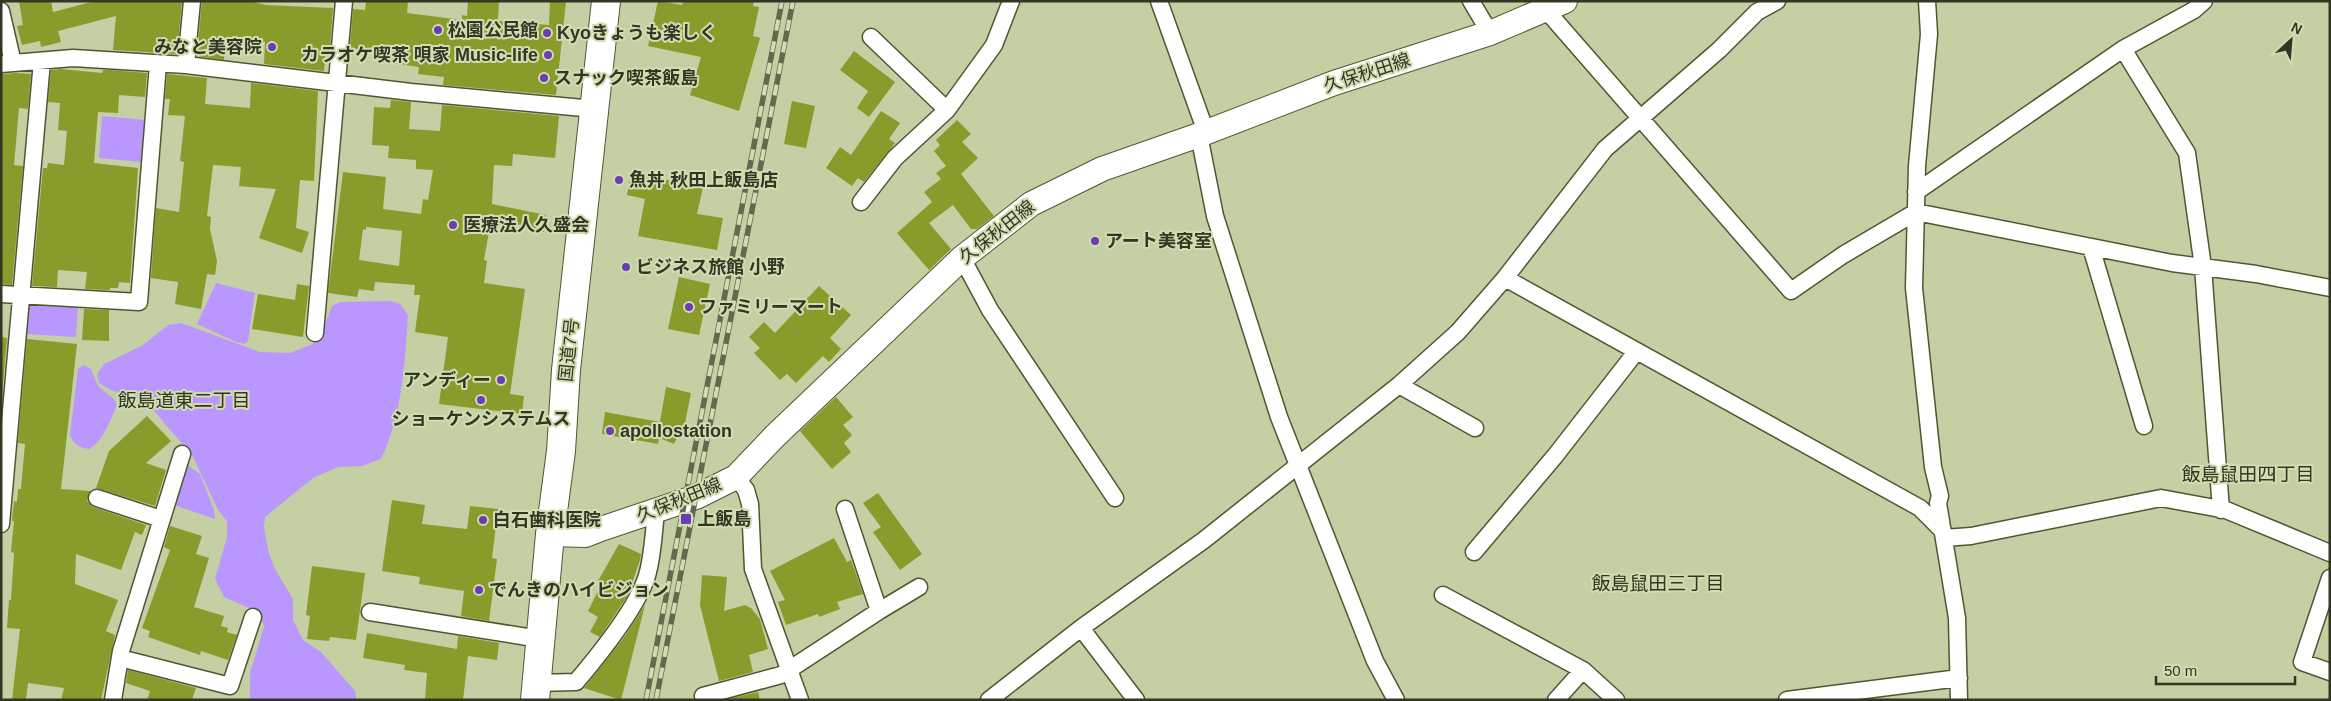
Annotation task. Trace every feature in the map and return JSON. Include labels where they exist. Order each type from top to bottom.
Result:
[{"type":"highway","name":"国道7号","points":[[535,691],[550,534],[561,451],[566,370],[606,1]]},
{"type":"main road","name":"久保秋田線","points":[[550,534],[585,534],[696,497],[736,476],[775,436],[962,258],[1031,204],[1102,169],[1202,134],[1334,82],[1490,33],[1555,5]]},
{"type":"street","points":[[186,65],[192,1]]},
{"type":"street","points":[[315,333],[344,1]]},
{"type":"street","points":[[861,202],[895,158],[947,110],[994,45],[1011,1]]},
{"type":"street","points":[[1159,1],[1202,134],[1215,216],[1279,417],[1375,660],[1396,700]]},
{"type":"street","points":[[1471,1],[1490,33]]},
{"type":"street","points":[[989,700],[1081,628],[1204,540],[1399,385],[1458,332],[1506,278],[1605,149],[1719,50],[1758,12],[1777,1]]},
{"type":"street","points":[[1927,1],[1929,34],[1916,192],[1914,288],[1932,467],[1940,496],[1938,503],[1957,618],[1959,700]]},
{"type":"street","points":[[1916,192],[2123,49],[2194,10],[2204,1]]},
{"type":"street","points":[[1555,5],[1639,119],[1791,291],[1843,255],[1916,212],[2091,247],[2330,288]]},
{"type":"street","points":[[1,11],[7,64],[73,58],[186,65],[337,81],[411,92],[594,109]]},
{"type":"street","points":[[871,38],[947,110]]},
{"type":"street","points":[[2123,49],[2187,153],[2203,267],[2221,510]]},
{"type":"street","points":[[1,522],[42,61]]},
{"type":"street","points":[[1,294],[139,302],[158,64]]},
{"type":"street","points":[[2091,247],[2144,426]]},
{"type":"street","points":[[962,258],[990,310],[1115,498]]},
{"type":"street","points":[[1506,278],[1636,352],[1920,508],[1943,534],[1970,536],[2161,498],[2226,510],[2330,553]]},
{"type":"street","points":[[1474,552],[1555,456],[1636,352]]},
{"type":"street","points":[[1399,385],[1476,428]]},
{"type":"street","points":[[113,700],[120,658],[182,454]]},
{"type":"street","points":[[736,476],[746,490],[750,504],[752,569],[800,700]]},
{"type":"street","points":[[97,498],[162,519]]},
{"type":"street","points":[[845,509],[879,611]]},
{"type":"street","points":[[535,691],[576,682],[626,618],[640,593],[648,573],[656,510]]},
{"type":"street","points":[[2330,578],[2302,662],[2330,672]]},
{"type":"street","points":[[703,696],[781,676],[879,611],[919,587]]},
{"type":"street","points":[[1443,595],[1583,670],[1616,700]]},
{"type":"street","points":[[370,612],[540,638]]},
{"type":"street","points":[[120,658],[230,686],[253,617]]},
{"type":"street","points":[[1081,628],[1136,700]]},
{"type":"street","points":[[1556,700],[1583,670]]},
{"type":"street","points":[[1787,700],[1959,678]]},
{"type":"shaded area","points":[[102,116],[146,120],[143,162],[99,158]]},
{"type":"shaded area","points":[[216,283],[255,293],[248,341],[245,344],[236,342],[197,324]]},
{"type":"shaded area","points":[[391,301],[400,304],[408,315],[404,370],[398,407],[394,425],[381,459],[362,466],[338,467],[313,478],[265,517],[264,527],[268,550],[275,569],[293,599],[293,620],[303,640],[321,652],[355,691],[357,700],[250,700],[250,673],[264,627],[260,613],[224,597],[215,579],[227,537],[227,521],[218,510],[193,457],[156,413],[141,399],[111,390],[99,383],[97,374],[104,364],[143,345],[168,325],[181,323],[260,352],[290,353],[313,344],[321,336],[332,306],[341,302]]},
{"type":"shaded area","points":[[28,304],[78,307],[76,337],[26,334]]},
{"type":"shaded area","points":[[84,365],[91,369],[98,386],[114,399],[117,406],[99,441],[89,449],[77,445],[70,435],[78,369]]},
{"type":"shaded area","points":[[186,464],[200,474],[214,510],[215,519],[174,505]]},
{"type":"building","points":[[19,1],[51,1],[53,12],[95,1],[182,1],[177,54],[113,50],[116,16],[58,31],[61,42],[41,47],[40,41],[22,45],[17,26],[23,25]]},
{"type":"building","points":[[202,1],[250,1],[266,5],[333,8],[330,47],[326,46],[324,71],[264,64],[265,42],[226,37],[224,60],[197,56]]},
{"type":"building","points":[[366,1],[408,1],[407,13],[462,20],[462,15],[467,16],[468,1],[499,1],[498,21],[549,25],[550,1],[566,1],[556,95],[443,85],[444,77],[418,74],[419,67],[386,62],[387,52],[350,48],[353,9],[365,10]]},
{"type":"building","points":[[658,1],[682,5],[683,1],[754,1],[753,6],[759,7],[753,36],[760,38],[739,111],[690,95],[701,57],[648,46]]},
{"type":"building","points":[[854,51],[895,82],[869,117],[857,108],[868,91],[840,70]]},
{"type":"building","points":[[61,69],[102,73],[103,70],[111,70],[147,73],[145,97],[119,95],[118,113],[98,112],[94,163],[138,168],[130,283],[119,282],[118,288],[110,288],[110,290],[85,289],[87,272],[58,270],[57,287],[32,286],[43,168],[47,168],[48,163],[64,165],[67,131],[58,130],[60,103],[48,102],[51,70]]},
{"type":"building","points":[[1,74],[31,74],[28,109],[19,108],[14,165],[23,166],[12,285],[1,284]]},
{"type":"building","points":[[167,74],[207,78],[205,104],[250,108],[251,83],[318,91],[314,181],[300,180],[296,228],[309,232],[302,253],[259,238],[276,189],[239,186],[241,167],[213,165],[207,216],[211,217],[210,229],[217,261],[215,275],[207,274],[201,309],[175,304],[178,282],[151,278],[156,208],[179,212],[184,162],[180,161],[185,116],[168,115],[170,99],[165,99]]},
{"type":"building","points":[[391,100],[411,102],[409,129],[440,131],[442,105],[559,116],[555,158],[513,154],[512,166],[494,165],[492,204],[546,215],[544,232],[520,228],[521,225],[491,220],[484,260],[487,261],[484,283],[525,289],[510,394],[524,396],[522,414],[439,404],[448,337],[415,332],[420,295],[414,295],[415,285],[375,282],[374,291],[359,289],[357,297],[328,293],[343,172],[386,177],[383,209],[421,214],[423,199],[428,200],[433,170],[416,169],[416,160],[388,158],[389,146],[372,145],[374,107],[390,108]],"holes":[[[366,227],[402,231],[399,266],[359,260],[363,229],[366,230]]]},
{"type":"building","points":[[792,101],[815,106],[806,148],[784,144]]},
{"type":"building","points":[[881,111],[900,123],[889,139],[895,143],[864,182],[858,178],[852,186],[826,168],[840,147],[851,155]]},
{"type":"building","points":[[957,120],[971,134],[962,142],[978,158],[961,174],[994,216],[977,229],[971,229],[953,205],[929,223],[951,249],[929,270],[897,233],[932,202],[924,192],[941,179],[936,173],[946,166],[934,151],[940,145],[936,140]]},
{"type":"building","points":[[631,173],[703,187],[697,214],[723,218],[717,250],[638,236],[645,199],[627,195]]},
{"type":"building","name":"ファミリーマート","points":[[679,277],[710,284],[699,335],[668,329]]},
{"type":"building","points":[[297,284],[309,286],[303,337],[252,329],[258,294],[295,300]]},
{"type":"building","points":[[819,286],[851,315],[830,338],[841,349],[829,362],[823,356],[796,383],[787,374],[780,380],[754,353],[760,348],[749,337],[764,322],[775,333]]},
{"type":"building","points":[[84,309],[109,310],[109,341],[82,340]]},
{"type":"building","points":[[1,337],[7,338],[1,408]]},
{"type":"building","points":[[27,339],[77,344],[61,489],[90,491],[87,501],[93,507],[146,525],[142,535],[135,532],[121,570],[76,554],[75,584],[118,600],[106,631],[115,635],[101,700],[61,700],[64,688],[28,683],[26,700],[12,700],[20,629],[7,628],[14,553],[11,552],[14,521],[12,521],[14,501],[17,502],[18,489],[21,489],[25,444],[18,443]]},
{"type":"building","points":[[666,387],[691,393],[685,423],[674,444],[659,438],[658,444],[602,434],[605,412],[660,422]]},
{"type":"building","points":[[836,397],[853,417],[843,425],[852,435],[844,443],[851,452],[832,469],[800,431]]},
{"type":"building","points":[[147,416],[171,441],[146,463],[166,470],[155,506],[96,488],[109,451]]},
{"type":"building","points":[[878,493],[922,554],[900,570],[873,532],[881,527],[863,503]]},
{"type":"building","points":[[392,500],[425,505],[422,524],[467,529],[470,506],[498,509],[492,558],[497,559],[489,621],[461,616],[464,591],[419,584],[420,577],[382,571]]},
{"type":"building","points":[[170,526],[202,536],[196,554],[209,558],[194,607],[224,616],[221,626],[228,628],[227,632],[237,635],[228,660],[201,651],[200,655],[148,637],[150,631],[142,628],[170,550],[164,547]]},
{"type":"building","points":[[834,538],[847,562],[851,560],[863,594],[837,602],[840,609],[819,617],[818,614],[786,625],[778,602],[785,600],[770,571]]},
{"type":"building","points":[[619,544],[641,554],[640,560],[628,595],[600,637],[590,632],[598,617],[588,611],[602,583],[598,581]]},
{"type":"building","points":[[312,566],[365,573],[356,640],[330,637],[329,641],[307,639],[310,616],[306,615]]},
{"type":"building","points":[[702,575],[727,577],[724,611],[745,605],[751,608],[760,619],[768,649],[749,655],[753,672],[719,681],[700,605]]},
{"type":"building","points":[[645,605],[621,700],[584,688],[625,636]]},
{"type":"building","points":[[367,633],[457,649],[458,636],[499,643],[497,660],[468,656],[463,700],[425,700],[427,673],[404,670],[405,665],[363,658]]},
{"type":"building","points":[[128,670],[196,688],[192,700],[147,700],[150,691],[126,683]]},
{"type":"building","points":[[758,692],[760,700],[733,700],[732,698]]},
{"type":"railway","points":[[646,700],[782,1]]},
{"type":"railway","points":[[656,700],[793,1]]},
{"type":"place","name":"松園公民館","points":[[438,30]]},
{"type":"place","name":"Kyoきょうも楽しく","points":[[547,33]]},
{"type":"place","name":"みなと美容院","points":[[272,47]]},
{"type":"place","name":"カラオケ喫茶 唄家 Music-life","points":[[548,55]]},
{"type":"place","name":"スナック喫茶飯島","points":[[544,78]]},
{"type":"place","name":"魚丼 秋田上飯島店","points":[[619,180]]},
{"type":"place","name":"医療法人久盛会","points":[[453,225]]},
{"type":"place","name":"アート美容室","points":[[1095,241]]},
{"type":"place","name":"ビジネス旅館 小野","points":[[626,267]]},
{"type":"place","name":"ファミリーマート","points":[[689,307]]},
{"type":"place","name":"アンディー","points":[[501,380]]},
{"type":"place","name":"ショーケンシステムス","points":[[481,400]]},
{"type":"place","name":"apollostation","points":[[610,431]]},
{"type":"place","name":"上飯島","points":[[686,519]]},
{"type":"place","name":"白石歯科医院","points":[[483,520]]},
{"type":"place","name":"でんきのハイビジョン","points":[[479,590]]},
{"type":"district","name":"飯島道東二丁目","points":[[184,400]]},
{"type":"district","name":"飯島鼠田四丁目","points":[[2248,474]]},
{"type":"district","name":"飯島鼠田三丁目","points":[[1658,583]]}]
